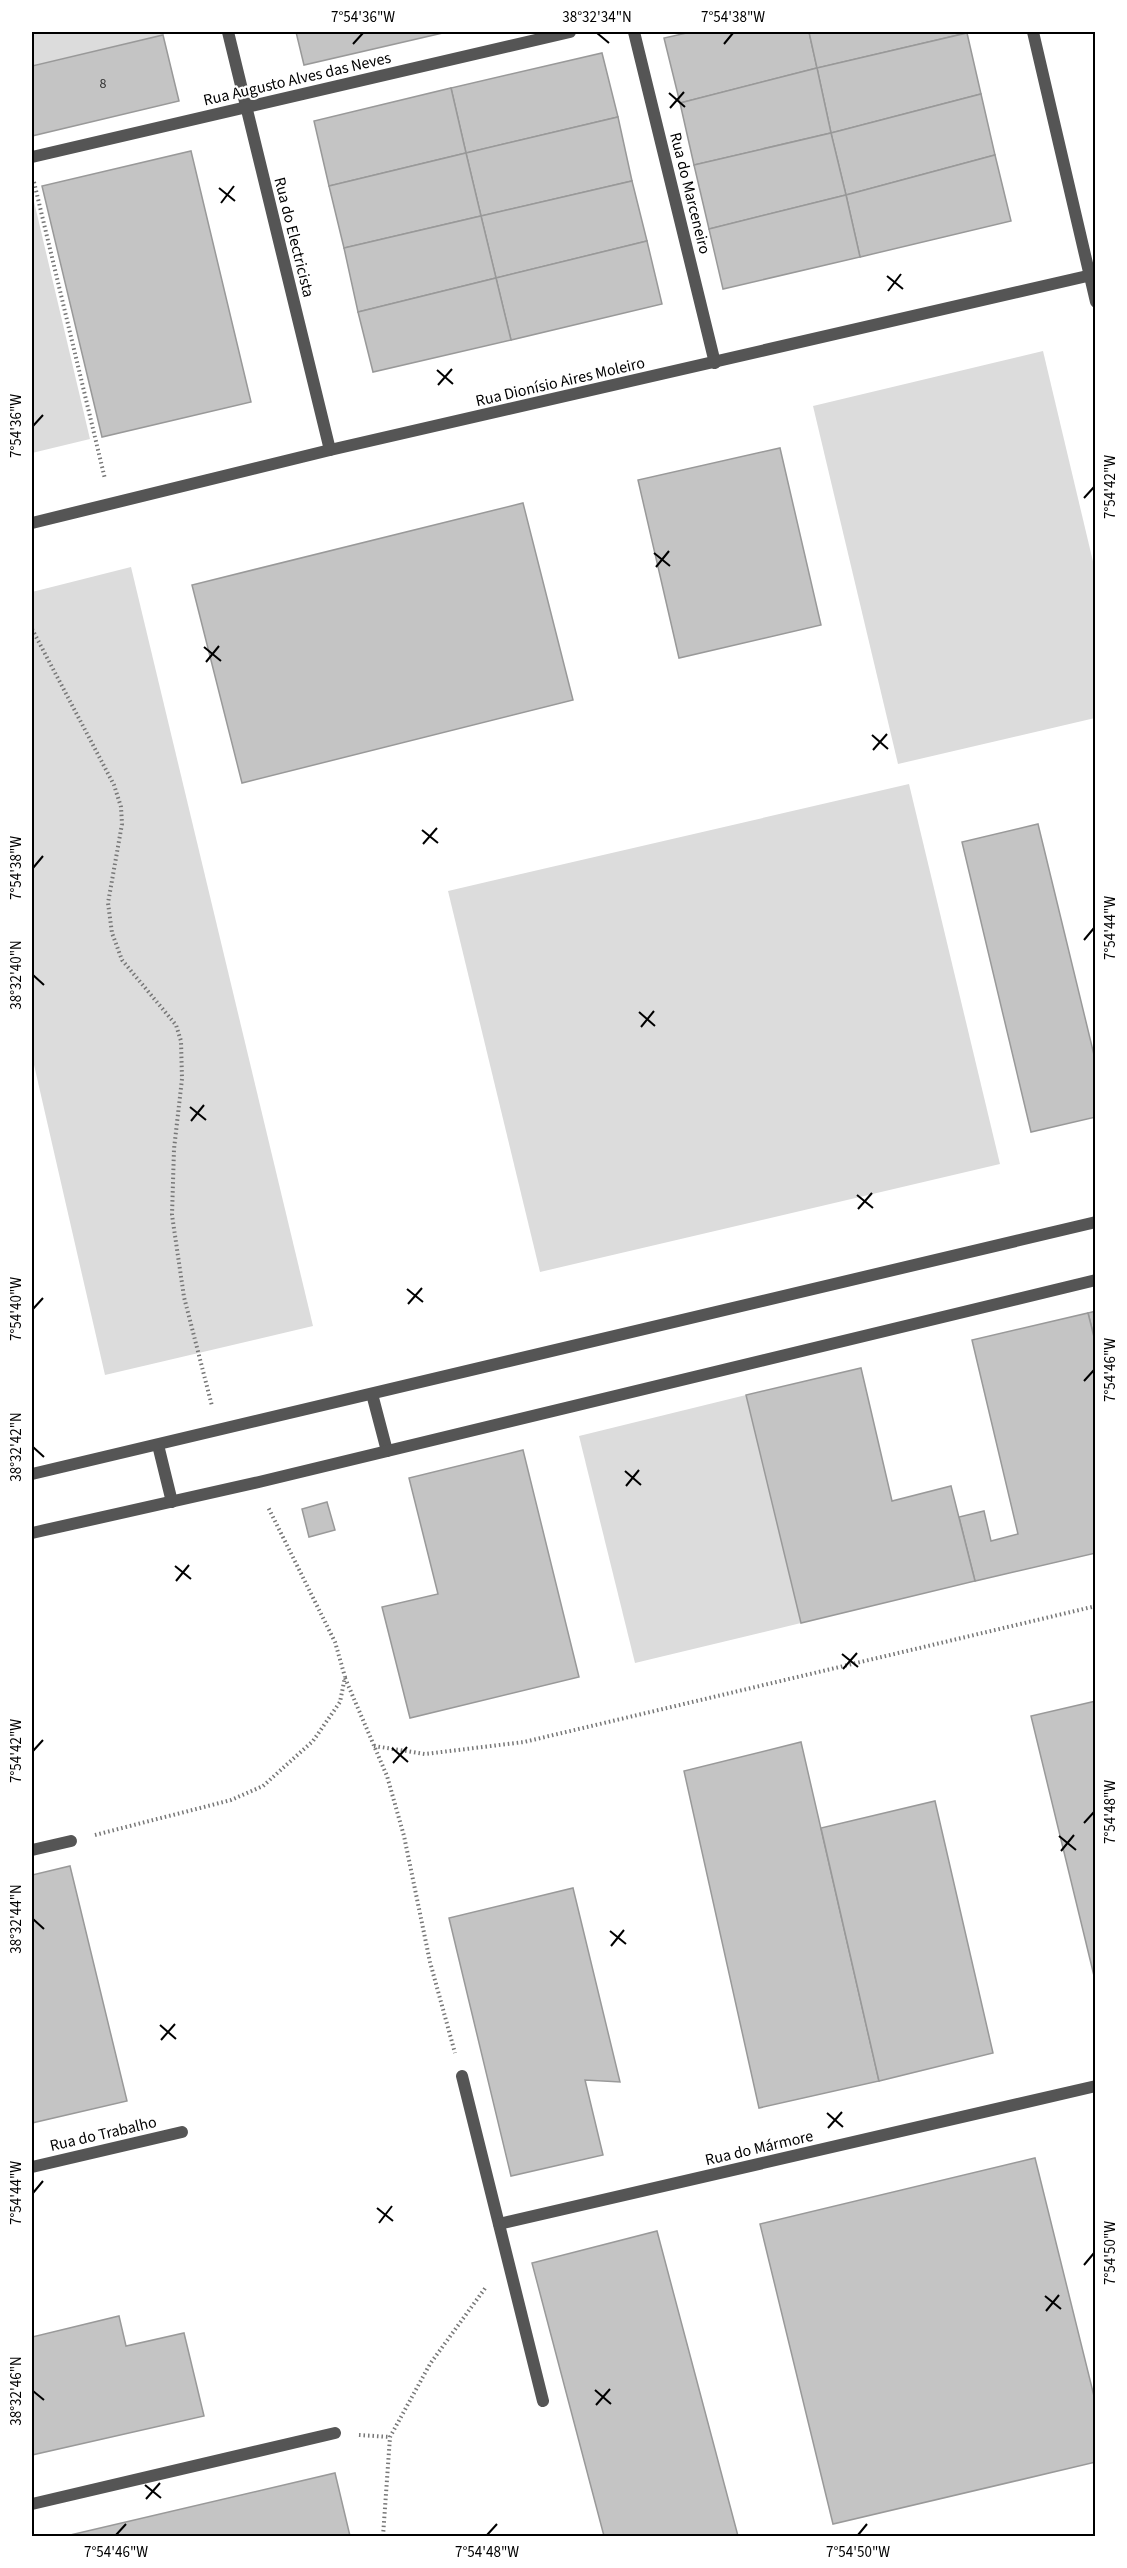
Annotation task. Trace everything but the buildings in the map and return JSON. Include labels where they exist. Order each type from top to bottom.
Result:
[{"type":"street","name":"Rua do Electricista","points":[[228,32],[330,450]]},
{"type":"street","name":"Rua Augusto Alves das Neves","points":[[32,157],[570,32]]},
{"type":"street","name":"Rua do Marceneiro","points":[[634,32],[715,363]]},
{"type":"street","points":[[1033,32],[1092,275],[1095,302]]},
{"type":"street","name":"Rua Dionísio Aires Moleiro","points":[[32,523],[330,450],[1092,275]]},
{"type":"street","points":[[32,1474],[1095,1222]]},
{"type":"street","points":[[32,1533],[259,1482],[1095,1280]]},
{"type":"street","points":[[372,1394],[387,1451]]},
{"type":"street","points":[[158,1445],[172,1502]]},
{"type":"street","points":[[32,1850],[71,1841]]},
{"type":"street","points":[[462,2076],[543,2401]]},
{"type":"street","name":"Rua do Mármore","points":[[499,2224],[1095,2086]]},
{"type":"street","name":"Rua do Trabalho","points":[[32,2167],[182,2132]]},
{"type":"street","points":[[32,2504],[335,2433]]},
{"type":"path","points":[[32,170],[111,504]]},
{"type":"path","points":[[32,629],[114,785],[121,807],[120,839],[108,903],[112,933],[122,960],[176,1025],[181,1041],[182,1078],[174,1149],[172,1215],[184,1297],[218,1430]]},
{"type":"path","points":[[259,1482],[265,1501],[335,1642],[345,1677],[387,1776],[404,1836],[430,1962],[462,2076]]},
{"type":"path","points":[[374,1746],[425,1754],[524,1742],[1095,1606]]},
{"type":"path","points":[[71,1841],[231,1800],[263,1786],[313,1741],[339,1702],[345,1677]]},
{"type":"path","points":[[383,2536],[390,2437],[430,2364],[507,2258]]},
{"type":"shaded area","points":[[32,32],[162,32],[163,35],[32,66]]},
{"type":"shaded area","points":[[32,193],[90,439],[32,453]]},
{"type":"shaded area","points":[[1043,351],[1095,570],[1095,718],[898,764],[813,406]]},
{"type":"shaded area","points":[[131,567],[313,1326],[105,1375],[32,1056],[32,592]]},
{"type":"shaded area","points":[[909,784],[1000,1164],[540,1272],[448,891]]},
{"type":"shaded area","points":[[746,1395],[801,1623],[635,1663],[579,1436]]}]
